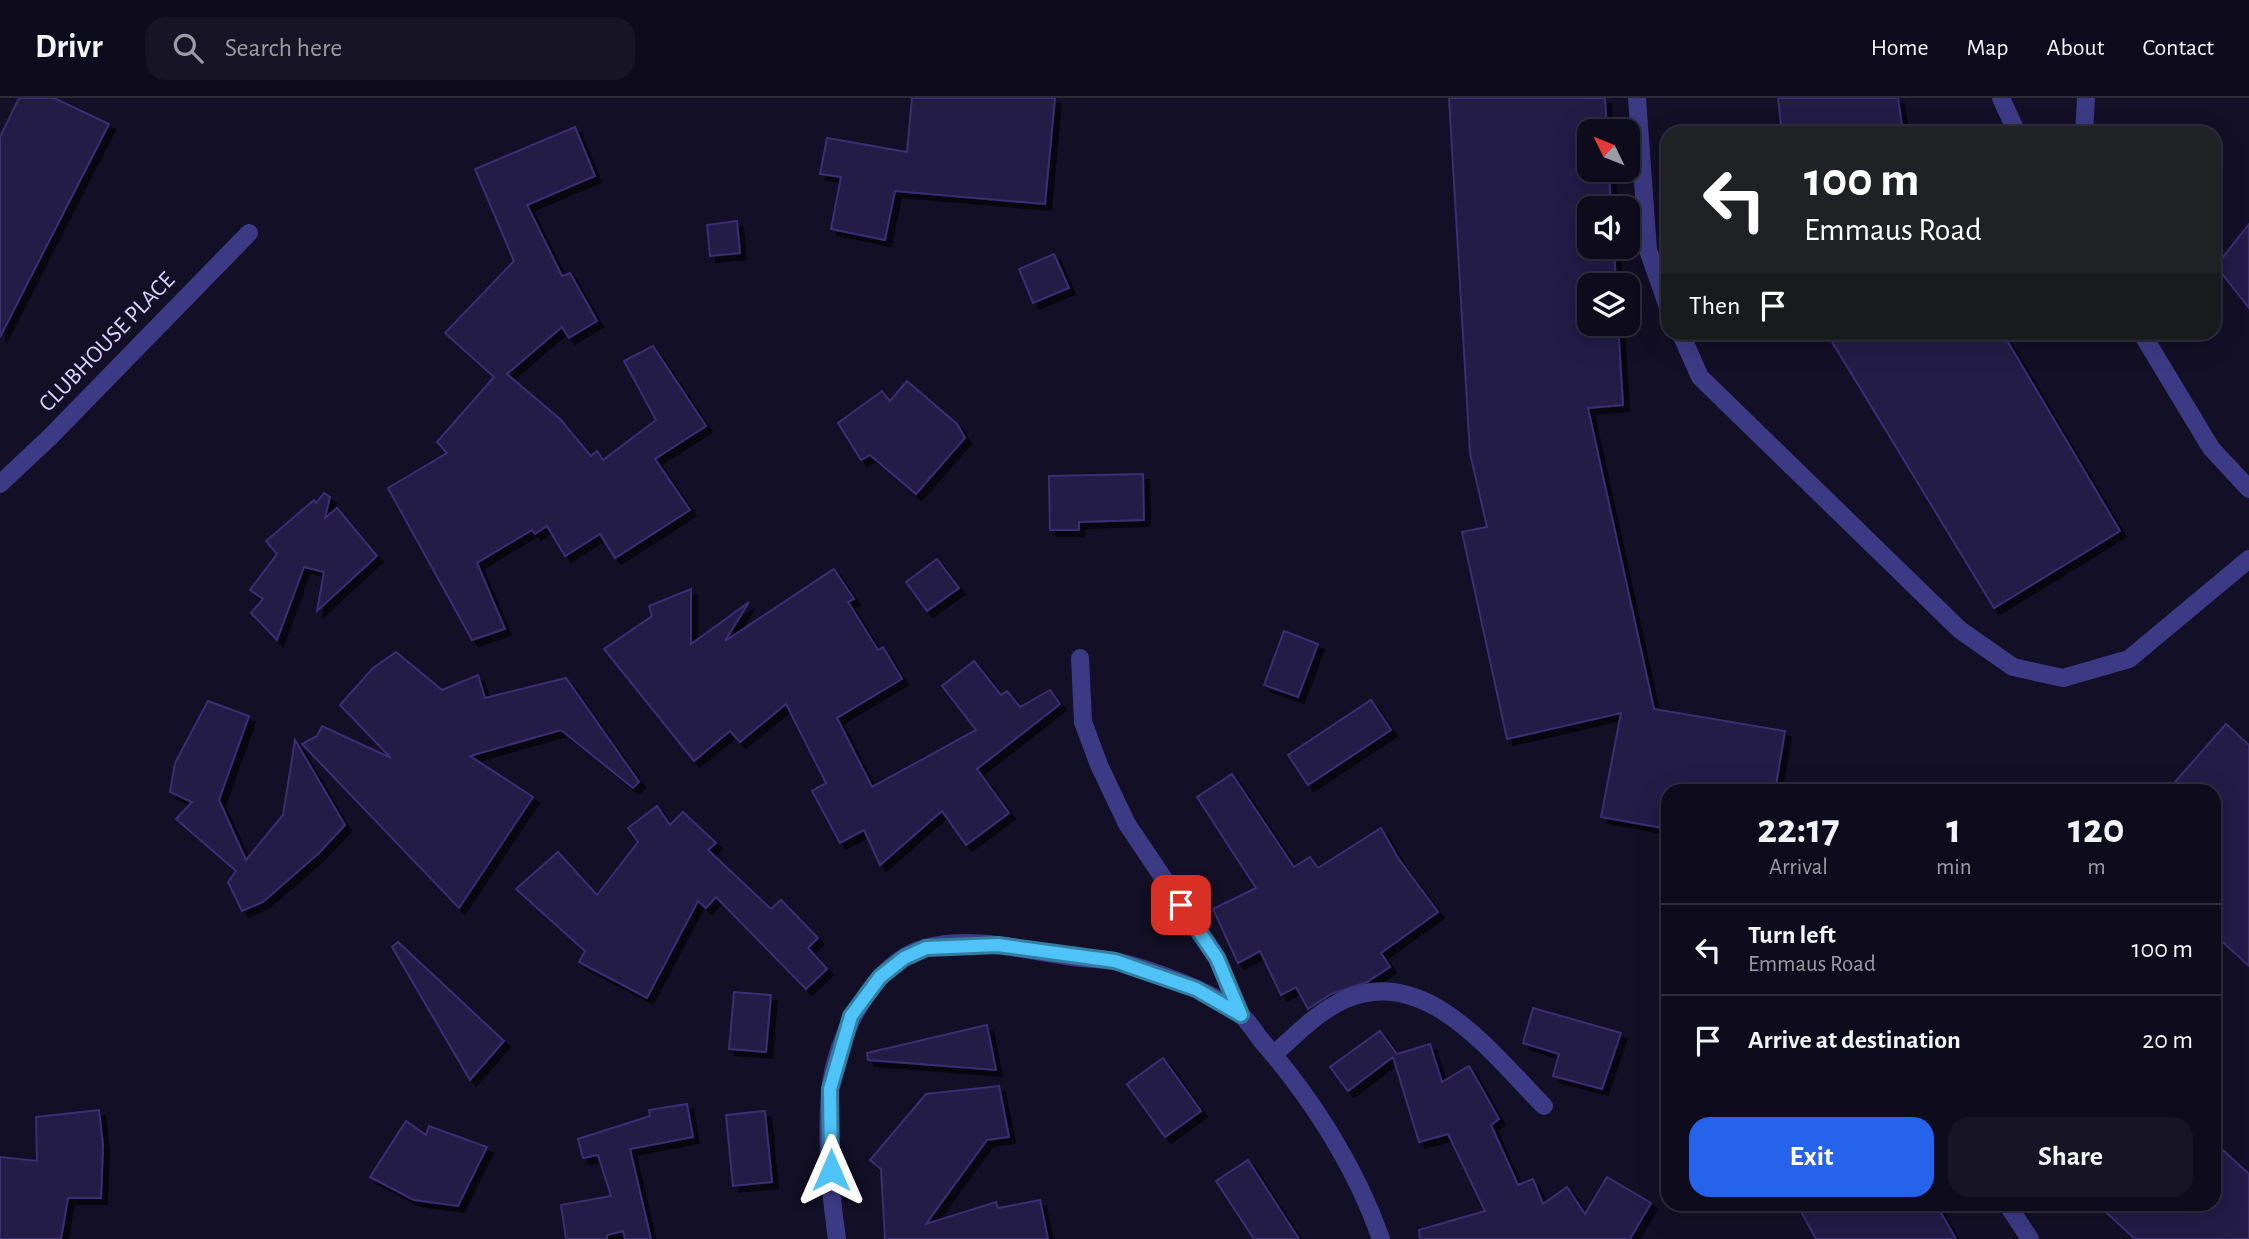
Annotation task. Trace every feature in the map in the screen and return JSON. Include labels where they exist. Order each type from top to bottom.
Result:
[{"type":"street","points":[[1637,98],[1648,250],[1661,287]]},
{"type":"street","points":[[2001,98],[2014,126]]},
{"type":"street","points":[[2084,126],[2086,98]]},
{"type":"street","name":"CLUBHOUSE PLACE","points":[[0,484],[50,437],[249,233]]},
{"type":"street","points":[[1683,340],[1700,377],[1960,630],[2013,667],[2063,678],[2129,659],[2249,559]]},
{"type":"street","points":[[2146,340],[2211,448],[2249,489]]},
{"type":"street","points":[[1080,658],[1083,722],[1099,765],[1128,824],[1217,958],[1241,1015],[1321,1117],[1374,1218],[1381,1239]]},
{"type":"street","points":[[837,1239],[831,1198],[830,1089],[851,1016],[880,977],[904,958],[926,948],[998,945],[1115,961],[1196,989],[1241,1015]]},
{"type":"street","points":[[1273,1054],[1321,1014],[1346,999],[1371,991],[1407,994],[1436,1006],[1467,1030],[1544,1106]]},
{"type":"street","points":[[2012,1211],[2030,1239]]},
{"type":"building","points":[[19,98],[54,98],[109,124],[0,337],[0,137]]},
{"type":"building","points":[[912,98],[1055,98],[1045,204],[895,191],[885,240],[831,229],[841,177],[820,174],[827,138],[907,152]]},
{"type":"building","points":[[1449,98],[1605,98],[1606,119],[1577,119],[1577,182],[1610,182],[1610,196],[1577,196],[1577,259],[1615,259],[1615,273],[1577,273],[1577,336],[1619,336],[1623,405],[1588,408],[1654,709],[1785,731],[1776,784],[1661,784],[1661,828],[1601,817],[1621,713],[1507,739],[1462,532],[1487,527],[1470,453]]},
{"type":"building","points":[[1778,98],[1898,98],[1902,126],[1781,126]]},
{"type":"building","points":[[575,127],[595,176],[527,205],[562,276],[570,273],[597,321],[569,338],[562,327],[507,374],[560,419],[591,456],[597,451],[603,460],[656,420],[624,361],[653,346],[706,426],[655,459],[690,510],[615,558],[600,534],[565,556],[547,526],[535,534],[532,530],[477,563],[505,629],[472,640],[388,488],[447,453],[437,442],[494,377],[445,333],[514,261],[475,169]]},
{"type":"building","points":[[737,221],[740,253],[710,256],[707,225]]},
{"type":"building","points":[[2249,224],[2249,308],[2221,272],[2221,260]]},
{"type":"building","points":[[1054,254],[1069,288],[1033,303],[1019,269]]},
{"type":"building","points":[[1831,340],[2007,340],[2120,531],[1994,608]]},
{"type":"building","points":[[907,381],[957,424],[965,438],[916,494],[870,455],[861,460],[838,423],[882,391],[890,401]]},
{"type":"building","points":[[1143,474],[1144,520],[1079,522],[1079,530],[1050,530],[1049,476]]},
{"type":"building","points":[[324,493],[330,497],[325,518],[337,508],[377,556],[317,611],[324,572],[304,567],[277,640],[251,613],[263,599],[250,590],[277,554],[266,541],[314,500],[316,503]]},
{"type":"building","points":[[937,559],[959,588],[927,611],[906,582]]},
{"type":"building","points":[[834,569],[854,599],[848,602],[878,650],[883,647],[902,679],[837,718],[872,787],[976,730],[942,686],[974,661],[1001,695],[1007,691],[1020,707],[1050,690],[1060,704],[977,769],[1009,813],[966,845],[942,811],[880,865],[864,830],[840,843],[812,791],[826,783],[786,704],[740,742],[730,731],[694,761],[604,649],[652,616],[649,606],[691,589],[691,644],[749,602],[725,641]]},
{"type":"building","points":[[1284,631],[1318,644],[1298,697],[1264,685]]},
{"type":"building","points":[[396,652],[442,690],[478,675],[485,698],[566,678],[639,782],[633,788],[561,730],[470,756],[533,797],[459,908],[302,744],[317,736],[322,726],[391,758],[340,705],[373,668]]},
{"type":"building","points":[[1371,700],[1391,730],[1308,785],[1288,755]]},
{"type":"building","points":[[208,701],[249,716],[219,800],[246,860],[283,815],[295,740],[345,825],[319,853],[263,902],[242,911],[228,882],[236,871],[176,819],[192,802],[170,792],[175,763]]},
{"type":"building","points":[[2226,724],[2249,745],[2249,966],[2221,940],[2221,784],[2173,784]]},
{"type":"building","points":[[1232,774],[1294,867],[1310,857],[1318,868],[1381,828],[1398,858],[1438,912],[1381,953],[1390,967],[1367,982],[1331,994],[1308,1009],[1296,987],[1281,995],[1260,951],[1238,963],[1213,909],[1256,888],[1197,797]]},
{"type":"building","points":[[657,806],[670,825],[683,812],[716,843],[708,850],[771,909],[781,900],[818,938],[808,948],[827,969],[806,989],[716,897],[706,908],[698,901],[647,998],[579,962],[585,951],[516,889],[558,852],[597,895],[638,842],[628,828]]},
{"type":"building","points":[[398,942],[504,1041],[470,1080],[392,947]]},
{"type":"building","points":[[734,992],[771,995],[766,1052],[729,1049]]},
{"type":"building","points":[[1533,1008],[1621,1033],[1602,1089],[1553,1076],[1559,1054],[1523,1043]]},
{"type":"building","points":[[987,1025],[996,1070],[868,1060],[867,1053]]},
{"type":"building","points":[[1380,1031],[1397,1054],[1430,1044],[1442,1082],[1469,1066],[1499,1119],[1491,1125],[1518,1185],[1533,1179],[1543,1204],[1567,1187],[1585,1214],[1607,1177],[1651,1203],[1630,1239],[1420,1239],[1419,1230],[1485,1211],[1448,1134],[1419,1142],[1393,1057],[1348,1091],[1330,1067]]},
{"type":"building","points":[[1163,1058],[1201,1111],[1165,1137],[1127,1084]]},
{"type":"building","points":[[999,1086],[1009,1137],[987,1140],[926,1224],[996,1202],[998,1208],[1040,1200],[1048,1239],[885,1239],[881,1169],[870,1160],[926,1094]]},
{"type":"building","points":[[687,1104],[693,1137],[630,1149],[651,1239],[625,1239],[623,1231],[607,1235],[607,1239],[566,1239],[561,1205],[611,1196],[598,1155],[583,1158],[578,1139],[650,1116],[649,1110]]},
{"type":"building","points":[[99,1110],[103,1145],[101,1198],[68,1198],[61,1239],[0,1239],[0,1157],[37,1161],[36,1117]]},
{"type":"building","points":[[765,1111],[772,1182],[733,1186],[726,1115]]},
{"type":"building","points":[[406,1121],[426,1135],[429,1126],[487,1147],[458,1206],[414,1200],[370,1177]]},
{"type":"building","points":[[2221,1148],[2249,1174],[2249,1239],[2135,1239],[2105,1211],[2221,1211]]},
{"type":"building","points":[[1248,1160],[1299,1239],[1254,1239],[1216,1181]]},
{"type":"building","points":[[1801,1211],[1940,1211],[1956,1239],[1816,1239]]},
{"type":"route","points":[[831,1170],[830,1089],[851,1016],[880,977],[904,958],[926,948],[957,944],[998,945],[1115,961],[1196,989],[1241,1015],[1217,958],[1181,905]]}]
